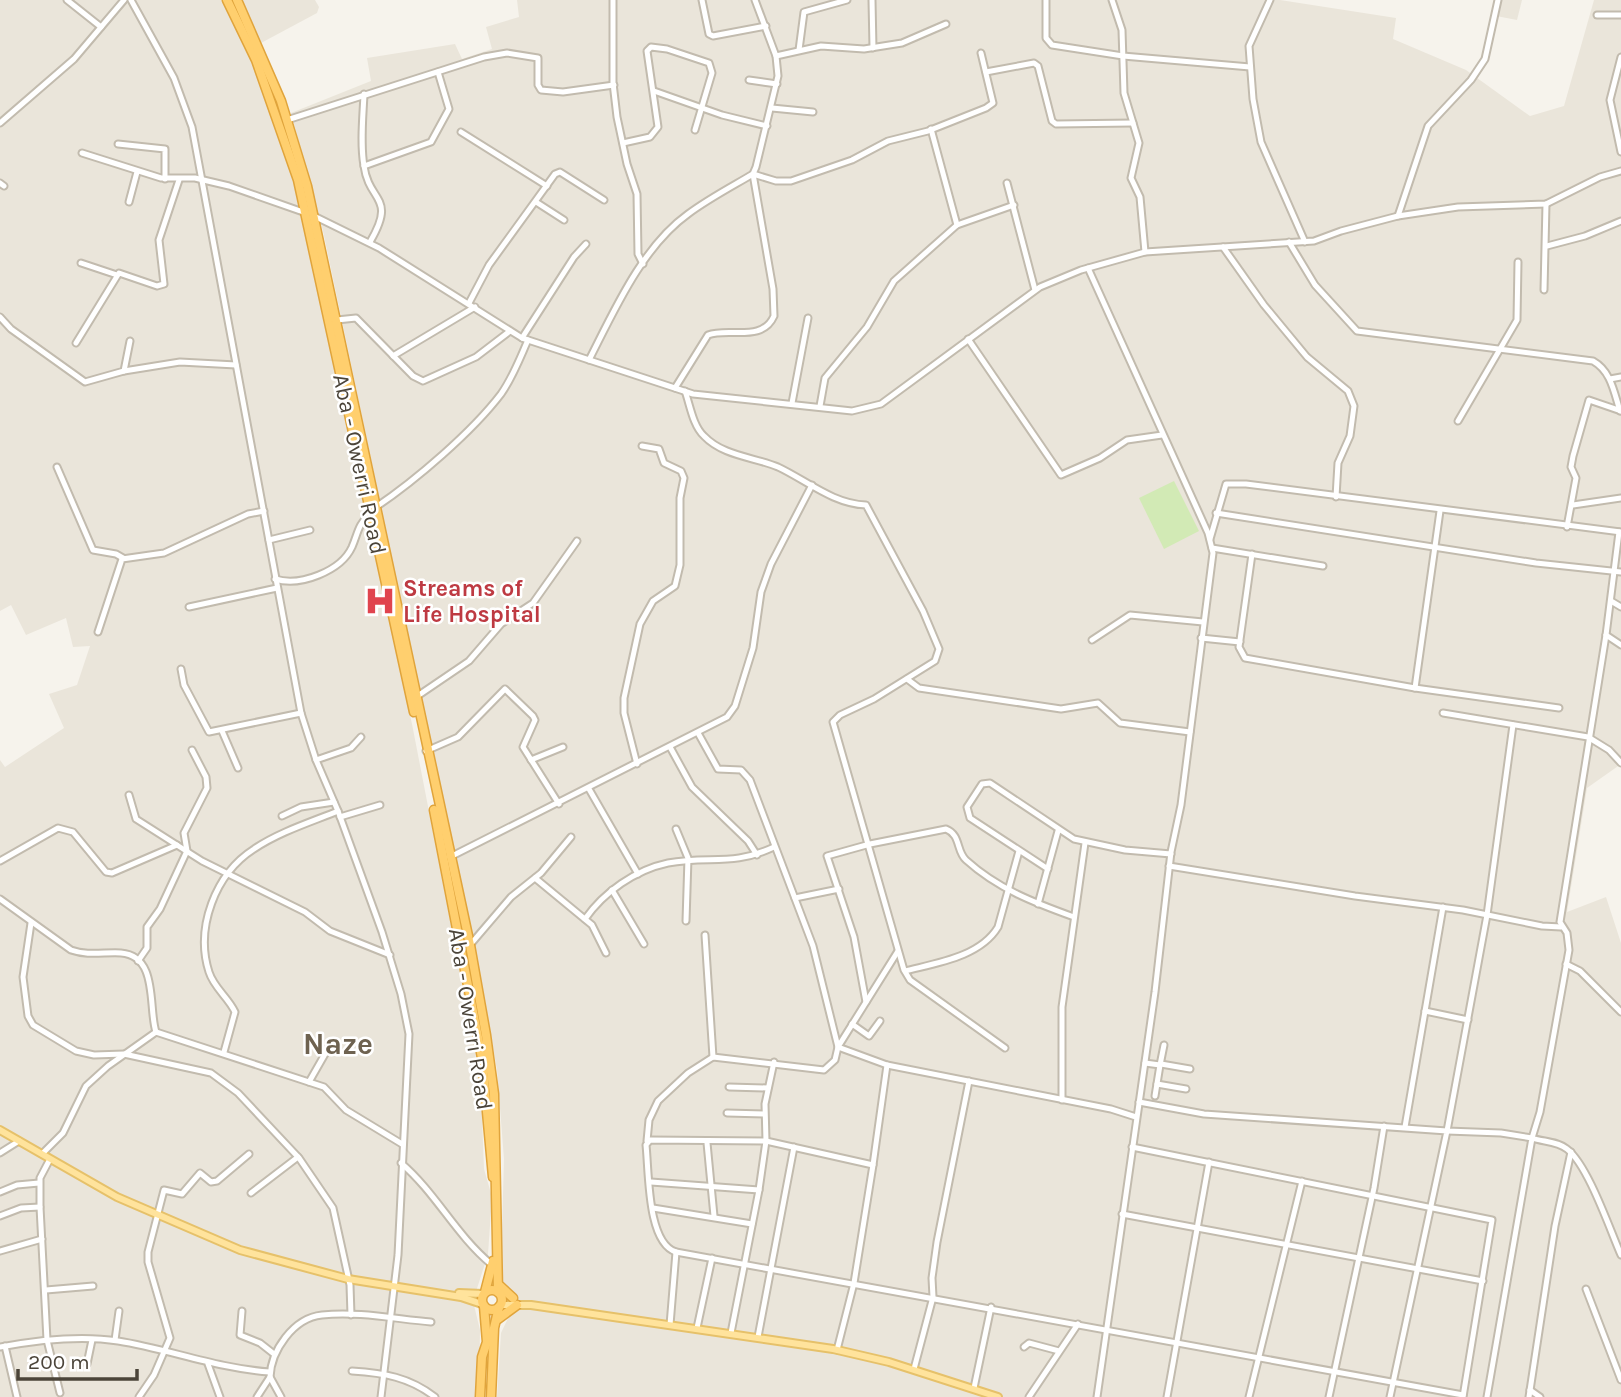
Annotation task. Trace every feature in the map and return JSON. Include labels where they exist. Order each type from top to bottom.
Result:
[{"type":"highway","name":"Aba - Owerri Road","points":[[227,0],[273,103],[310,214],[469,980],[482,1058],[489,1158],[496,1186]]},
{"type":"highway","name":"Aba - Owerri Road","points":[[237,0],[260,49],[287,120],[337,320],[373,511],[470,946],[492,1072],[495,1251],[499,1306],[494,1328],[491,1397]]},
{"type":"highway","name":"Aba - Owerri Road","points":[[480,1397],[482,1357],[487,1342],[484,1299],[495,1251]]},
{"type":"highway","points":[[494,1328],[503,1313],[515,1302],[499,1290],[492,1289],[484,1299],[490,1310],[499,1306]]},
{"type":"main road","points":[[0,1130],[117,1197],[240,1251],[348,1279],[484,1299]]},
{"type":"main road","points":[[499,1306],[515,1302],[837,1350],[914,1369],[994,1396]]},
{"type":"street","points":[[67,0],[101,27]]},
{"type":"street","points":[[0,123],[74,59],[124,0]]},
{"type":"street","points":[[131,0],[184,102],[204,180],[301,713],[316,760],[339,814],[390,955],[410,1040],[395,1288],[381,1397]]},
{"type":"street","points":[[613,0],[614,85],[622,143],[637,194],[638,254],[643,264]]},
{"type":"street","points":[[702,0],[709,34],[713,36],[766,26]]},
{"type":"street","points":[[675,388],[708,335],[723,331],[756,331],[772,322],[774,316],[759,197],[753,174],[777,84],[775,56],[755,0]]},
{"type":"street","points":[[799,50],[804,12],[847,0]]},
{"type":"street","points":[[872,0],[873,48]]},
{"type":"street","points":[[1046,0],[1046,38],[1052,45],[1123,56],[1250,67]]},
{"type":"street","points":[[1112,0],[1122,30],[1124,93],[1139,143],[1131,178],[1140,197],[1145,253]]},
{"type":"street","points":[[1270,0],[1249,46],[1250,67],[1261,142],[1305,242]]},
{"type":"street","points":[[1398,216],[1428,126],[1471,80],[1485,59],[1498,0]]},
{"type":"street","points":[[1597,15],[1621,15]]},
{"type":"street","points":[[775,56],[821,46],[873,48],[902,43],[946,24]]},
{"type":"street","points":[[622,143],[650,137],[656,131],[648,49],[667,49],[709,62],[712,73],[695,130]]},
{"type":"street","points":[[287,120],[364,94],[507,53],[538,58],[538,85],[541,90],[563,92],[614,85]]},
{"type":"street","points":[[589,360],[629,281],[687,215],[753,174],[776,181],[791,181],[852,160],[888,141],[931,130],[993,103],[981,53]]},
{"type":"street","points":[[1621,57],[1610,100],[1621,152]]},
{"type":"street","points":[[986,72],[1034,64],[1038,66],[1052,121],[1056,124],[1133,123]]},
{"type":"street","points":[[364,166],[426,144],[436,135],[449,109],[438,72]]},
{"type":"street","points":[[749,80],[777,84]]},
{"type":"street","points":[[654,91],[767,126]]},
{"type":"street","points":[[364,94],[364,166],[382,214],[382,222],[370,242]]},
{"type":"street","points":[[772,108],[813,112]]},
{"type":"street","points":[[931,130],[957,225]]},
{"type":"street","points":[[461,132],[547,186]]},
{"type":"street","points":[[118,144],[165,149],[165,179]]},
{"type":"street","points":[[82,153],[165,179],[204,180],[310,214],[370,242],[525,339],[675,388],[719,399],[792,403],[852,411],[881,404],[1035,290],[1088,268],[1145,253],[1305,242],[1398,216],[1458,207],[1546,204],[1621,171]]},
{"type":"street","points":[[129,202],[137,172]]},
{"type":"street","points":[[393,356],[472,305],[489,265],[559,172],[604,200]]},
{"type":"street","points":[[81,263],[117,275],[125,274],[157,286],[164,284],[159,240],[179,180]]},
{"type":"street","points":[[1007,183],[1035,290]]},
{"type":"street","points":[[536,202],[564,220]]},
{"type":"street","points":[[1544,290],[1546,204]]},
{"type":"street","points":[[820,406],[825,379],[867,327],[889,287],[957,225],[1014,205]]},
{"type":"street","points":[[1547,246],[1585,236],[1621,221]]},
{"type":"street","points":[[1289,242],[1315,285],[1357,331],[1593,360],[1603,366],[1610,379],[1620,411]]},
{"type":"street","points":[[275,579],[298,581],[335,565],[348,553],[362,521],[414,479],[493,403],[515,372],[525,339],[561,276],[586,244]]},
{"type":"street","points":[[1223,247],[1264,306],[1307,357],[1348,391],[1354,406],[1350,436],[1338,463],[1336,497]]},
{"type":"street","points":[[1458,421],[1517,320],[1518,262]]},
{"type":"street","points":[[1088,268],[1210,538],[1212,548],[1181,805],[1171,854],[1145,1063],[1097,1397]]},
{"type":"street","points":[[76,343],[117,275]]},
{"type":"street","points":[[0,317],[11,329],[85,382],[124,371],[180,362],[236,365]]},
{"type":"street","points":[[337,320],[356,318],[393,356],[423,381],[476,357],[510,331]]},
{"type":"street","points":[[792,403],[808,318]]},
{"type":"street","points":[[968,338],[1061,475],[1100,458],[1127,440],[1162,435]]},
{"type":"street","points":[[124,371],[130,341]]},
{"type":"street","points":[[1610,379],[1621,377]]},
{"type":"street","points":[[685,391],[699,430],[711,442],[744,457],[777,467],[854,505],[866,505],[923,611],[939,649],[935,661],[907,680],[839,715],[834,722],[905,971],[911,980],[1005,1048]]},
{"type":"street","points":[[1567,527],[1576,478],[1572,467],[1573,456],[1589,400],[1620,411]]},
{"type":"street","points":[[637,764],[623,706],[640,625],[653,601],[675,586],[680,565],[680,498],[684,478],[681,471],[664,463],[659,449],[642,446]]},
{"type":"street","points":[[57,467],[93,550],[123,558],[164,553],[248,514],[264,511]]},
{"type":"street","points":[[1210,538],[1226,484],[1620,532],[1618,571],[1588,737],[1561,927],[1569,940],[1566,964],[1541,1112],[1532,1138],[1487,1397]]},
{"type":"street","points":[[450,858],[720,723],[735,706],[753,648],[761,592],[771,564],[812,485]]},
{"type":"street","points":[[1573,505],[1621,498]]},
{"type":"street","points":[[1415,688],[1440,511]]},
{"type":"street","points":[[1216,513],[1536,563],[1618,571]]},
{"type":"street","points":[[269,540],[310,530]]},
{"type":"street","points":[[416,697],[469,661],[500,624],[533,603],[577,541]]},
{"type":"street","points":[[1212,548],[1323,566]]},
{"type":"street","points":[[1252,554],[1240,642],[1241,654],[1245,658],[1415,688],[1559,708]]},
{"type":"street","points":[[98,632],[119,562],[123,558]]},
{"type":"street","points":[[189,607],[277,588]]},
{"type":"street","points":[[1611,601],[1621,607]]},
{"type":"street","points":[[1093,640],[1130,615],[1203,622]]},
{"type":"street","points":[[1606,635],[1621,645]]},
{"type":"street","points":[[1201,638],[1240,642]]},
{"type":"street","points":[[181,669],[184,685],[206,730],[222,730],[301,713]]},
{"type":"street","points":[[907,680],[919,688],[1039,708],[1071,709],[1098,703],[1120,723],[1190,732]]},
{"type":"street","points":[[426,751],[458,737],[505,688],[534,720],[522,744],[559,804]]},
{"type":"street","points":[[1443,713],[1588,737],[1609,750],[1621,763]]},
{"type":"street","points":[[1390,1397],[1432,1207],[1488,915],[1513,725]]},
{"type":"street","points":[[222,730],[238,768]]},
{"type":"street","points":[[698,733],[718,769],[747,772],[813,946],[838,1047]]},
{"type":"street","points":[[316,760],[351,748],[361,737]]},
{"type":"street","points":[[531,760],[563,747]]},
{"type":"street","points":[[670,747],[692,786],[747,841],[757,855]]},
{"type":"street","points":[[0,861],[58,828],[73,832],[106,872],[112,873],[174,844],[201,805],[208,784],[192,750]]},
{"type":"street","points":[[1048,869],[966,813],[967,807],[986,782],[1058,831],[1085,843],[1171,854]]},
{"type":"street","points":[[589,789],[638,874]]},
{"type":"street","points":[[129,795],[136,819],[187,852],[305,912],[342,937],[390,955]]},
{"type":"street","points":[[282,816],[301,807],[334,802]]},
{"type":"street","points":[[224,1052],[235,1012],[214,984],[203,944],[208,912],[229,874],[255,848],[339,814],[380,805]]},
{"type":"street","points":[[676,828],[688,861],[686,920]]},
{"type":"street","points":[[866,1002],[854,937],[827,856],[870,844],[946,829],[957,838],[964,859],[1007,889],[1074,917]]},
{"type":"street","points":[[1038,904],[1058,831]]},
{"type":"street","points":[[138,961],[147,948],[147,927],[159,909],[187,852],[184,833]]},
{"type":"street","points":[[470,946],[511,897],[534,878],[571,837]]},
{"type":"street","points":[[1062,1100],[1062,1007],[1085,843]]},
{"type":"street","points":[[585,919],[612,890],[638,874],[668,863],[738,860],[774,847]]},
{"type":"street","points":[[905,971],[967,954],[992,936],[998,927],[1019,851]]},
{"type":"street","points":[[1170,866],[1561,927]]},
{"type":"street","points":[[534,878],[595,929],[606,953]]},
{"type":"street","points":[[612,890],[645,944]]},
{"type":"street","points":[[795,898],[839,890]]},
{"type":"street","points":[[0,899],[71,950],[81,953],[123,953],[138,961],[148,975],[153,993],[151,1013],[156,1032]]},
{"type":"street","points":[[1405,1127],[1443,907]]},
{"type":"street","points":[[31,923],[23,977],[28,1016],[33,1025],[76,1051],[94,1055],[124,1054],[203,1071],[221,1079],[266,1120],[298,1157],[333,1208],[348,1279],[351,1315]]},
{"type":"street","points":[[705,934],[713,1057]]},
{"type":"street","points":[[898,951],[838,1047],[835,1060],[824,1070],[774,1062],[713,1057],[688,1073],[658,1101],[649,1120],[647,1141],[653,1208],[659,1239],[667,1249],[1394,1381],[1463,1396],[1492,1220],[1132,1147]]},
{"type":"street","points":[[1566,964],[1580,971],[1621,1012]]},
{"type":"street","points":[[1425,1011],[1468,1020]]},
{"type":"street","points":[[852,1024],[869,1036],[880,1021]]},
{"type":"street","points":[[156,1032],[224,1052],[331,1091],[346,1110],[402,1144]]},
{"type":"street","points":[[42,1154],[63,1133],[86,1086],[124,1054],[156,1032]]},
{"type":"street","points":[[1155,1096],[1164,1045]]},
{"type":"street","points":[[838,1047],[887,1065],[1136,1117]]},
{"type":"street","points":[[309,1082],[325,1054],[317,1048]]},
{"type":"street","points":[[730,1333],[759,1190],[765,1142],[764,1114],[774,1062]]},
{"type":"street","points":[[1145,1063],[1190,1069]]},
{"type":"street","points":[[837,1350],[854,1283],[887,1065]]},
{"type":"street","points":[[914,1369],[933,1297],[932,1278],[937,1242],[969,1081]]},
{"type":"street","points":[[1157,1084],[1186,1089]]},
{"type":"street","points":[[729,1087],[768,1088]]},
{"type":"street","points":[[1139,1102],[1204,1114],[1501,1133],[1553,1142],[1571,1152],[1592,1188],[1621,1255]]},
{"type":"street","points":[[726,1113],[764,1114]]},
{"type":"street","points":[[1329,1397],[1384,1126]]},
{"type":"street","points":[[0,1153],[19,1141]]},
{"type":"street","points":[[647,1141],[765,1142],[873,1165]]},
{"type":"street","points":[[707,1143],[715,1216]]},
{"type":"street","points":[[758,1337],[774,1269],[794,1147]]},
{"type":"street","points":[[1540,1397],[1530,1393],[1555,1226],[1571,1152]]},
{"type":"street","points":[[139,1397],[165,1353],[169,1332],[148,1262],[156,1216],[166,1188],[182,1195],[200,1173],[211,1182],[217,1181],[249,1154]]},
{"type":"street","points":[[251,1193],[298,1157]]},
{"type":"street","points":[[50,1159],[39,1182],[40,1207],[47,1340],[60,1394]]},
{"type":"street","points":[[1167,1397],[1209,1162]]},
{"type":"street","points":[[401,1163],[428,1190],[467,1241],[491,1264]]},
{"type":"street","points":[[1249,1397],[1302,1181]]},
{"type":"street","points":[[0,1192],[17,1185],[39,1182]]},
{"type":"street","points":[[650,1182],[759,1190]]},
{"type":"street","points":[[0,1216],[21,1208],[40,1207]]},
{"type":"street","points":[[653,1208],[752,1224]]},
{"type":"street","points":[[1122,1214],[1483,1281]]},
{"type":"street","points":[[0,1251],[42,1239]]},
{"type":"street","points":[[670,1325],[676,1252]]},
{"type":"street","points":[[697,1328],[712,1258]]},
{"type":"street","points":[[46,1290],[93,1286]]},
{"type":"street","points":[[1586,1289],[1621,1380]]},
{"type":"street","points":[[974,1388],[991,1307]]},
{"type":"street","points":[[116,1340],[119,1311]]},
{"type":"street","points":[[242,1311],[240,1335],[274,1354]]},
{"type":"street","points":[[257,1397],[270,1375],[274,1354],[301,1324],[319,1315],[431,1322]]},
{"type":"street","points":[[1029,1397],[1078,1324]]},
{"type":"street","points":[[87,1364],[92,1339]]},
{"type":"street","points":[[17,1397],[2,1346],[47,1340],[116,1340],[208,1364],[270,1375]]},
{"type":"street","points":[[1024,1347],[1029,1343],[1041,1344],[1059,1351]]},
{"type":"street","points":[[208,1364],[220,1397]]},
{"type":"street","points":[[352,1371],[384,1373],[419,1385],[435,1397]]},
{"type":"street","points":[[270,1375],[281,1397]]},
{"type":"shaded area","points":[[0,0],[222,0],[251,59],[289,162],[412,724],[473,1038],[481,1092],[484,1169],[492,1197],[488,1254],[473,1301],[480,1330],[479,1397],[0,1397],[0,760],[5,767],[64,728],[49,694],[77,685],[90,646],[73,647],[66,618],[26,635],[11,605],[0,611]]},
{"type":"shaded area","points":[[239,0],[315,0],[319,7],[317,13],[261,43]]},
{"type":"shaded area","points":[[517,0],[1280,0],[1396,18],[1393,39],[1466,70],[1530,116],[1564,106],[1594,0],[1621,0],[1621,764],[1587,788],[1567,912],[1606,897],[1621,943],[1621,1397],[497,1397],[501,1333],[510,1314],[511,1301],[503,1282],[501,1263],[504,1159],[497,1070],[485,1001],[323,231],[291,113],[371,81],[367,58],[455,44],[462,59],[492,49],[486,27],[519,17]]},
{"type":"shaded area","points":[[1495,0],[1522,0],[1517,20],[1491,15]]},
{"type":"green space","points":[[1174,481],[1199,531],[1164,549],[1139,498]]},
{"type":"place","name":"Streams of Life Hospital","points":[[380,601]]},
{"type":"district","name":"Naze","points":[[338,1044]]}]
